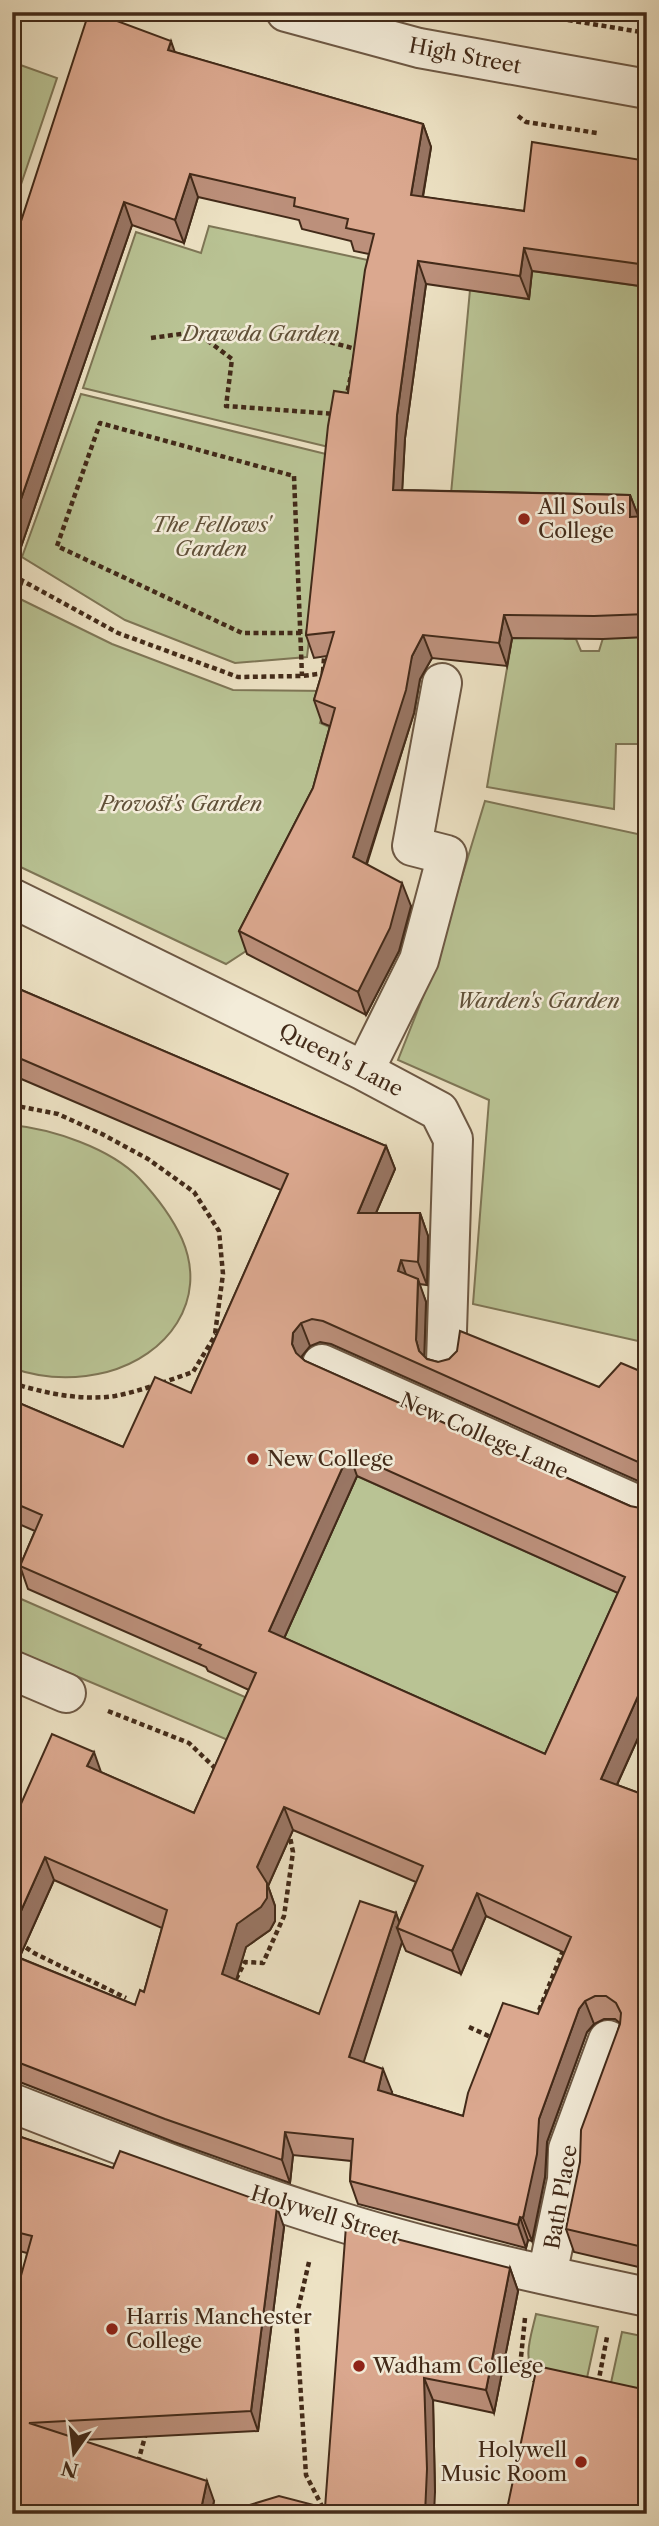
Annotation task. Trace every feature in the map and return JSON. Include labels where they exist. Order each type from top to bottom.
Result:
[{"type":"street","name":"High Street","points":[[286,12],[419,48],[647,89]]},
{"type":"street","points":[[364,1071],[419,960],[447,855],[412,846],[442,683]]},
{"type":"street","name":"Queen's Lane","points":[[12,898],[364,1071],[439,1111],[453,1139],[444,1393]]},
{"type":"street","name":"New College Lane","points":[[322,1364],[444,1393],[647,1509]]},
{"type":"street","points":[[12,1670],[66,1693]]},
{"type":"street","name":"Bath Place","points":[[547,2275],[566,2180],[568,2149],[608,2040]]},
{"type":"street","name":"Holywell Street","points":[[12,2103],[192,2172],[324,2217],[443,2251],[647,2297]]},
{"type":"path","points":[[151,338],[196,332],[232,359],[226,406],[343,414]]},
{"type":"path","points":[[321,340],[356,349],[345,401]]},
{"type":"path","points":[[301,633],[242,633],[57,546],[100,423],[294,476],[301,633],[302,676]]},
{"type":"path","points":[[12,575],[118,633],[237,677],[336,674]]},
{"type":"path","points":[[12,609],[22,580]]},
{"type":"path","points":[[323,673],[324,658]]},
{"type":"path","points":[[12,1104],[58,1114],[102,1134],[148,1159],[194,1192],[219,1231],[223,1274],[215,1334],[193,1372]]},
{"type":"path","points":[[215,1334],[228,1331]]},
{"type":"path","points":[[12,1383],[45,1393],[112,1396],[193,1372],[204,1377]]},
{"type":"path","points":[[66,1693],[189,1743],[222,1775]]},
{"type":"path","points":[[232,1986],[245,1962],[263,1963],[284,1916],[293,1852],[289,1830]]},
{"type":"path","points":[[12,1938],[34,1953],[126,1997]]},
{"type":"path","points":[[531,2031],[566,1944]]},
{"type":"path","points":[[469,2027],[505,2044]]},
{"type":"path","points":[[311,2256],[296,2318],[306,2475],[326,2514]]},
{"type":"path","points":[[525,2311],[520,2367],[532,2381],[541,2384]]},
{"type":"path","points":[[596,2394],[608,2333]]},
{"type":"path","points":[[135,2474],[148,2422]]},
{"type":"green space","points":[[12,62],[57,78],[12,211]]},
{"type":"green space","name":"Drawda Garden","points":[[209,226],[377,262],[337,449],[83,388],[136,232],[201,253]]},
{"type":"green space","points":[[532,271],[647,287],[647,518],[449,515],[470,290],[528,299]]},
{"type":"green space","name":"The Fellows' Garden","points":[[81,394],[330,455],[307,657],[235,663],[125,620],[22,557]]},
{"type":"green space","name":"Provost's Garden","points":[[12,595],[112,644],[233,690],[330,691],[320,723],[341,732],[246,951],[226,964],[12,863]]},
{"type":"green space","points":[[517,609],[565,639],[576,639],[581,651],[599,651],[603,638],[647,624],[647,744],[616,744],[614,809],[487,787]]},
{"type":"green space","name":"Warden's Garden","points":[[485,801],[647,836],[647,1343],[473,1304],[489,1100],[398,1060],[434,969]]},
{"type":"green space","points":[[12,1125],[45,1131],[80,1142],[127,1167],[151,1192],[182,1239],[189,1262],[190,1284],[186,1304],[177,1323],[164,1339],[129,1364],[107,1372],[71,1377],[47,1376],[12,1368]]},
{"type":"green space","points":[[357,1476],[634,1600],[554,1777],[277,1654]]},
{"type":"green space","points":[[12,1595],[261,1704],[242,1746],[12,1649]]},
{"type":"green space","points":[[536,2314],[598,2327],[585,2387],[536,2376],[528,2354]]},
{"type":"green space","points":[[622,2332],[647,2337],[647,2399],[609,2392]]},
{"type":"building","points":[[89,12],[171,41],[168,50],[423,124],[411,195],[524,211],[532,142],[647,161],[647,265],[524,248],[520,276],[418,261],[397,415],[393,490],[630,495],[630,517],[647,516],[647,614],[504,615],[499,643],[423,635],[412,656],[406,690],[353,857],[402,883],[390,928],[358,992],[239,931],[313,788],[335,708],[314,700],[334,632],[306,635],[328,426],[334,391],[348,393],[365,270],[374,234],[346,228],[348,219],[294,206],[295,198],[190,174],[175,220],[124,202],[12,525],[12,249]]},
{"type":"building","points":[[12,986],[386,1146],[358,1213],[420,1213],[418,1262],[401,1260],[398,1271],[418,1279],[416,1340],[419,1351],[427,1359],[438,1362],[449,1359],[457,1351],[460,1331],[599,1387],[621,1363],[647,1374],[647,1466],[323,1321],[312,1319],[301,1323],[293,1333],[292,1344],[296,1353],[305,1361],[630,1506],[640,1508],[647,1505],[647,1676],[601,1779],[647,1796],[647,2248],[566,2229],[580,2162],[581,2130],[620,2024],[621,2013],[616,2003],[606,1996],[595,1996],[585,2001],[579,2009],[539,2119],[537,2154],[523,2218],[520,2217],[518,2225],[350,2181],[353,2139],[285,2132],[282,2160],[165,2119],[12,2060],[12,1955],[135,2005],[140,1990],[144,1992],[167,1910],[45,1857],[12,1931],[12,1824],[52,1734],[94,1752],[87,1766],[194,1813],[256,1673],[199,1648],[201,1645],[20,1566],[42,1515],[12,1502],[12,1400],[123,1447],[155,1377],[191,1393],[288,1174],[12,1055]],"holes":[[[349,1453],[625,1577],[545,1754],[269,1631]],[[284,1807],[423,1866],[397,1928],[452,1951],[477,1893],[571,1937],[538,2014],[503,2003],[468,2093],[463,2116],[378,2090],[383,2069],[349,2057],[396,1913],[360,1901],[319,2014],[222,1974],[237,1924],[261,1907],[267,1898],[267,1883],[257,1867]]]},
{"type":"building","name":"Harris Manchester College","points":[[12,2134],[113,2168],[120,2151],[277,2207],[251,2411],[29,2423],[207,2481],[200,2514],[12,2514],[12,2308],[32,2236],[12,2231]]},
{"type":"building","points":[[346,2226],[510,2268],[486,2390],[424,2378],[427,2469],[425,2514],[230,2514],[230,2511],[279,2496],[325,2508]]},
{"type":"building","name":"Holywell Music Room","points":[[537,2366],[647,2390],[647,2514],[506,2514]]},
{"type":"place","name":"All Souls College","points":[[524,519]]},
{"type":"place","name":"New College","points":[[253,1459]]},
{"type":"place","name":"Harris Manchester College","points":[[112,2329]]},
{"type":"place","name":"Wadham College","points":[[359,2366]]},
{"type":"place","name":"Holywell Music Room","points":[[581,2462]]}]
